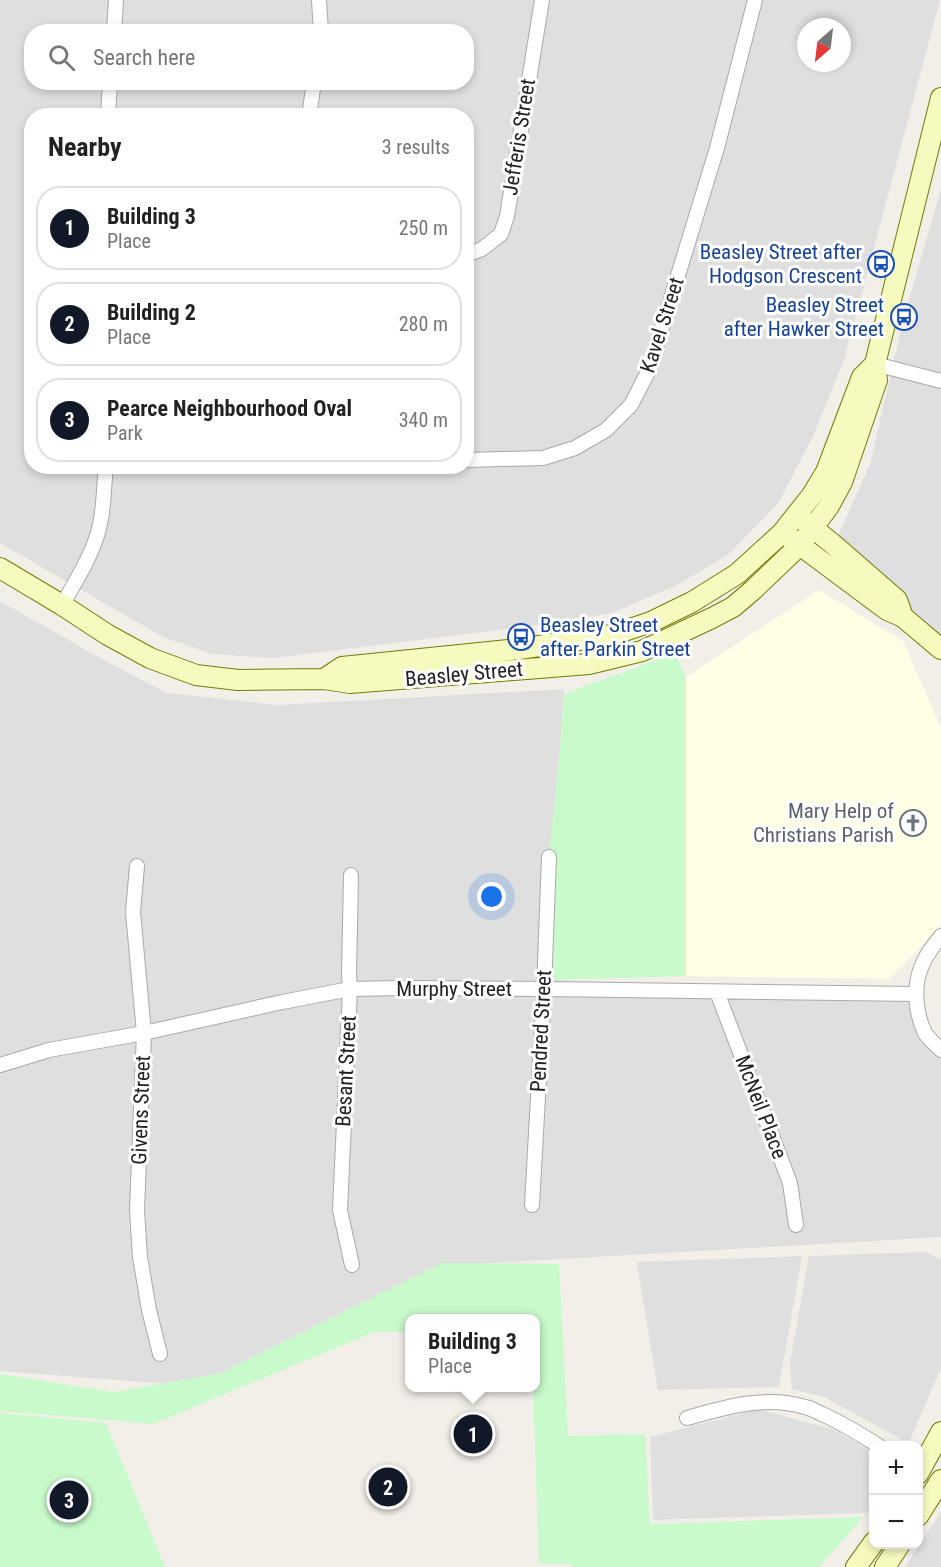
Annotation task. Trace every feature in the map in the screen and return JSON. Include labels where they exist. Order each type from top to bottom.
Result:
[{"type":"main road","name":"Beasley Street","points":[[0,568],[108,635],[150,658],[196,675],[238,680],[324,679],[350,683],[589,664],[642,651],[712,618],[733,607],[800,545],[829,506],[842,482],[877,380],[875,364],[941,98]]},
{"type":"main road","name":"Beasley Street","points":[[324,679],[342,667],[519,649],[612,635],[651,622],[700,597],[737,574],[783,532],[812,495],[826,472],[862,377],[875,364]]},
{"type":"main road","points":[[796,515],[897,600],[903,617]]},
{"type":"main road","points":[[783,532],[887,610],[903,617],[941,649]]},
{"type":"main road","points":[[923,1464],[941,1432]]},
{"type":"main road","points":[[923,1508],[940,1481]]},
{"type":"main road","points":[[856,1567],[869,1548]]},
{"type":"main road","points":[[885,1567],[897,1549]]},
{"type":"street","points":[[114,24],[116,0]]},
{"type":"street","points":[[319,0],[320,24]]},
{"type":"street","name":"Jefferis Street","points":[[474,252],[482,249],[501,234],[507,216],[542,0]]},
{"type":"street","name":"Kavel Street","points":[[474,460],[543,458],[575,448],[606,430],[631,405],[649,370],[697,215],[717,148],[755,0]]},
{"type":"street","points":[[108,108],[110,90]]},
{"type":"street","points":[[310,108],[313,90]]},
{"type":"street","points":[[875,364],[941,381]]},
{"type":"street","points":[[62,605],[80,574],[101,521],[105,474]]},
{"type":"street","name":"Pendred Street","points":[[532,1205],[549,857]]},
{"type":"street","name":"Givens Street","points":[[137,866],[133,912],[144,1033],[137,1210],[142,1268],[160,1354]]},
{"type":"street","name":"Besant Street","points":[[351,875],[350,990],[340,1210],[352,1265]]},
{"type":"street","points":[[941,936],[930,950],[920,970],[916,994],[917,1010],[926,1034],[941,1050]]},
{"type":"street","name":"Murphy Street","points":[[0,1065],[49,1050],[144,1033],[282,1002],[350,990],[544,989],[916,994]]},
{"type":"street","name":"McNeil Place","points":[[717,992],[790,1182],[796,1225]]},
{"type":"street","points":[[687,1418],[734,1405],[780,1402],[806,1407],[845,1425],[871,1441]]},
{"type":"street","points":[[923,1473],[940,1481]]},
{"type":"shaded area","points":[[0,0],[940,0],[844,360],[813,436],[779,502],[729,554],[677,585],[612,613],[545,624],[273,658],[212,654],[163,637],[0,543]]},
{"type":"shaded area","points":[[941,189],[941,634],[834,545],[870,464],[904,317]]},
{"type":"shaded area","points":[[819,590],[903,641],[941,728],[941,925],[890,979],[686,976],[686,677]]},
{"type":"shaded area","points":[[0,601],[167,693],[278,705],[564,689],[545,979],[717,992],[916,994],[926,1034],[941,1050],[941,1237],[458,1265],[224,1377],[170,1384],[0,1371]]},
{"type":"shaded area","points":[[925,1252],[941,1260],[941,1368],[910,1440],[903,1440],[824,1397],[792,1389],[790,1362],[809,1256]]},
{"type":"shaded area","points":[[802,1256],[779,1387],[658,1390],[637,1262]]},
{"type":"shaded area","points":[[759,1409],[834,1430],[869,1450],[869,1509],[867,1513],[653,1520],[650,1437]]},
{"type":"shaded area","points":[[941,1512],[941,1567],[905,1567],[917,1549],[923,1549],[923,1540]]},
{"type":"green space","points":[[675,653],[686,677],[686,976],[552,980],[549,857],[564,694]]},
{"type":"green space","points":[[442,1263],[559,1264],[568,1436],[645,1434],[650,1524],[863,1517],[819,1567],[571,1567],[571,1564],[539,1564],[533,1392],[540,1392],[540,1314],[405,1314],[405,1332],[374,1332],[153,1424],[0,1411],[0,1374],[114,1392],[221,1373]]},
{"type":"green space","points":[[0,1413],[106,1423],[165,1567],[0,1567]]},
{"type":"place","name":"Beasley Street after Hodgson Crescent","points":[[881,264]]},
{"type":"place","name":"Beasley Street after Hawker Street","points":[[904,317]]},
{"type":"place","name":"Beasley Street after Parkin Street","points":[[521,637]]},
{"type":"place","name":"Mary Help of Christians Parish","points":[[913,823]]},
{"type":"place","name":"Building 3","points":[[473,1434]]},
{"type":"place","name":"Building 2","points":[[388,1487]]},
{"type":"place","name":"Pearce Neighbourhood Oval","points":[[69,1500]]}]
